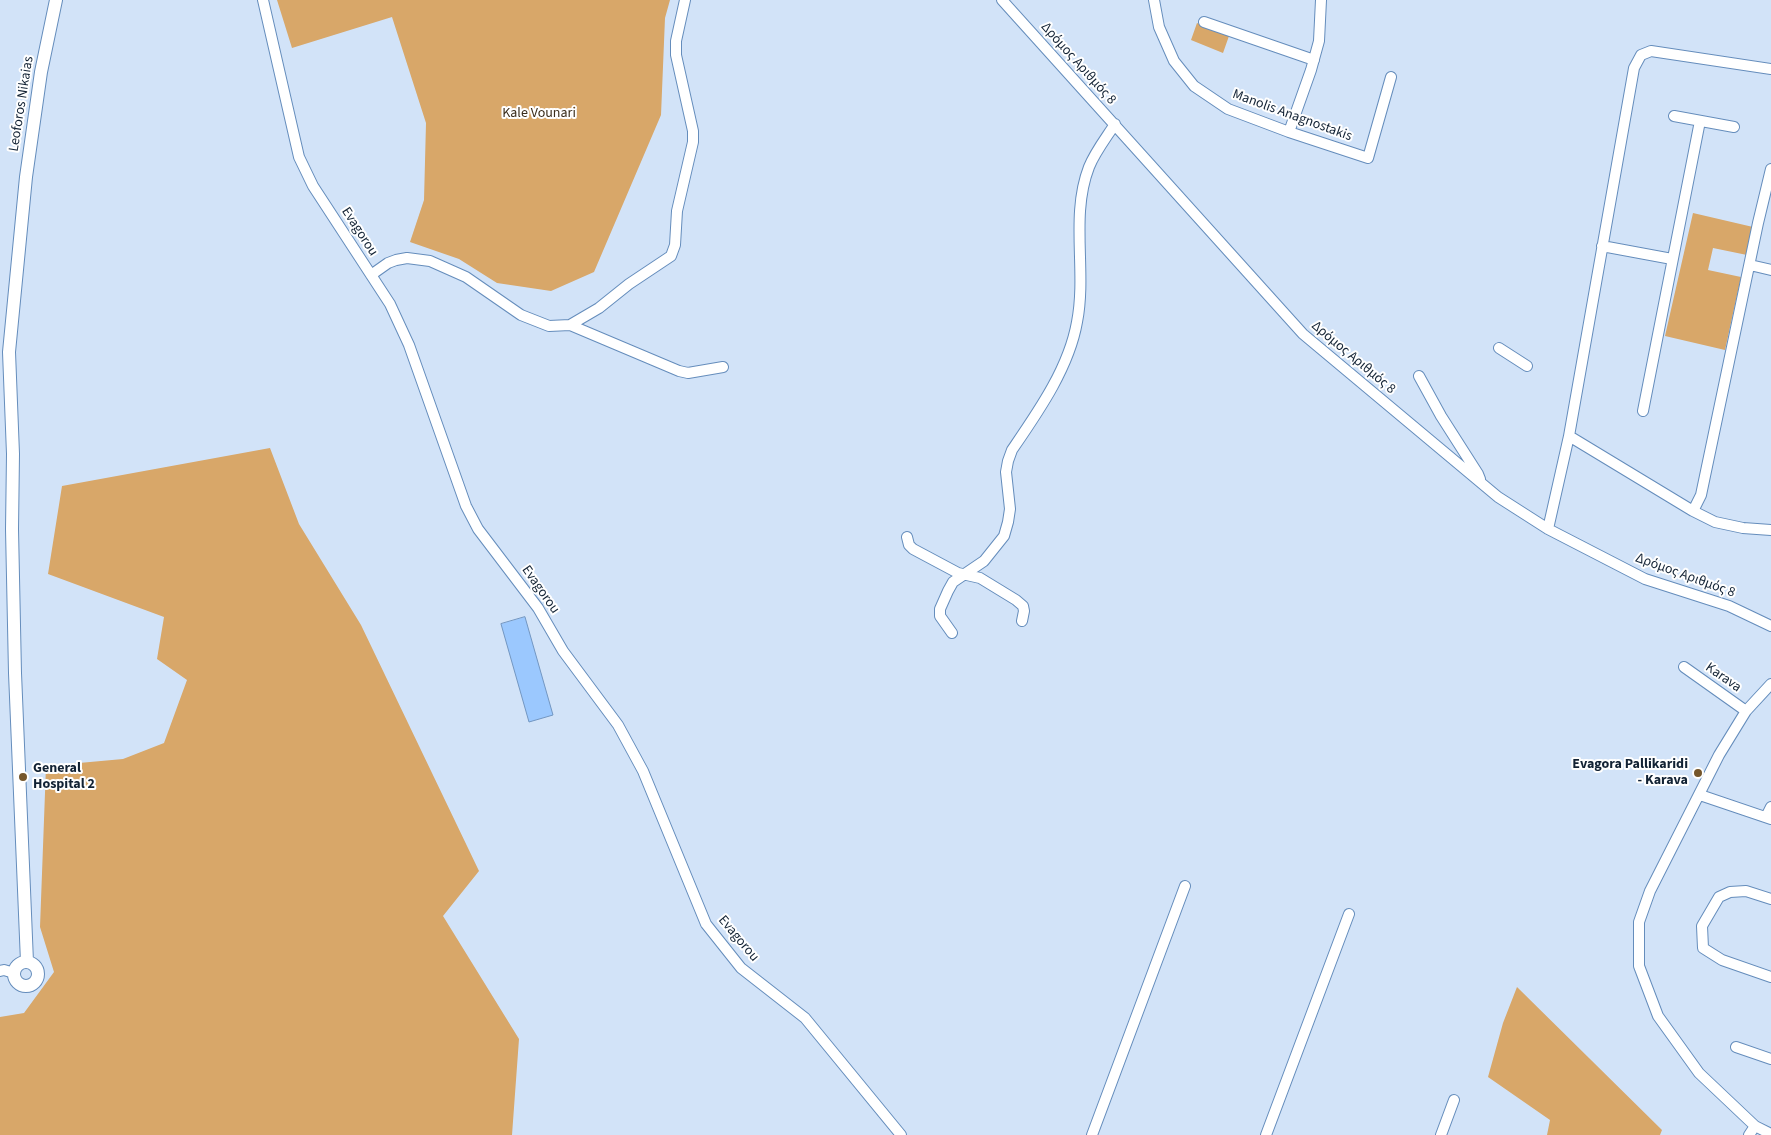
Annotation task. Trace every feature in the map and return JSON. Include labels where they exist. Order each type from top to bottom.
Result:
[{"type":"main road","name":"Leoforos Nikaias","points":[[27,962],[15,673],[12,529],[13,454],[5,352],[41,72],[56,0]]},
{"type":"main road","points":[[27,962],[36,968],[37,976],[34,982],[26,986],[20,984],[15,979],[14,972],[20,963],[27,962]]},
{"type":"street","name":"Evagorou","points":[[263,0],[299,157],[313,186],[390,304],[409,345],[466,506],[478,529],[538,608],[563,651],[618,725],[643,771],[706,924],[741,968],[805,1018],[901,1135]]},
{"type":"street","points":[[570,325],[599,308],[629,284],[667,259],[673,251],[677,211],[693,142],[693,131],[676,55],[676,41],[685,0]]},
{"type":"street","name":"Δρόμος Αριθμός 8","points":[[1002,0],[1303,334],[1498,498],[1548,529],[1645,579],[1729,606],[1771,626]]},
{"type":"street","name":"Manolis Anagnostakis","points":[[1154,0],[1160,27],[1174,61],[1194,86],[1228,109],[1289,132],[1368,158],[1391,77]]},
{"type":"street","points":[[1289,132],[1319,40],[1321,0]]},
{"type":"street","points":[[1204,22],[1314,60]]},
{"type":"street","points":[[1548,529],[1570,436],[1634,68],[1641,55],[1651,51],[1771,70]]},
{"type":"street","points":[[1674,116],[1734,128]]},
{"type":"street","points":[[1643,412],[1700,121]]},
{"type":"street","points":[[952,633],[940,616],[940,609],[953,582],[962,574],[984,561],[1004,536],[1010,509],[1006,479],[1008,461],[1012,450],[1052,387],[1072,341],[1079,307],[1080,209],[1084,180],[1093,158],[1115,124]]},
{"type":"street","points":[[1694,512],[1701,494],[1771,169]]},
{"type":"street","points":[[1602,246],[1672,259]]},
{"type":"street","points":[[371,275],[388,263],[396,260],[407,258],[430,261],[466,277],[521,316],[550,326],[570,325],[679,371],[688,373],[723,367]]},
{"type":"street","points":[[1750,265],[1771,270]]},
{"type":"street","points":[[1499,348],[1527,366]]},
{"type":"street","points":[[1419,376],[1441,416],[1478,474],[1480,483]]},
{"type":"street","points":[[1570,436],[1694,512],[1715,522],[1743,528],[1771,530]]},
{"type":"street","points":[[906,537],[913,549],[953,571],[980,578],[1016,600],[1023,606],[1022,621]]},
{"type":"street","name":"Karava","points":[[1684,667],[1746,711]]},
{"type":"street","points":[[1771,684],[1746,711],[1719,755],[1650,891],[1639,922],[1639,966],[1658,1016],[1699,1073],[1755,1126],[1771,1134]]},
{"type":"street","points":[[1700,795],[1769,814]]},
{"type":"street","points":[[1092,1135],[1185,886]]},
{"type":"street","points":[[1771,900],[1746,891],[1730,892],[1719,897],[1702,926],[1703,948],[1722,960],[1771,977]]},
{"type":"street","points":[[1266,1135],[1348,914]]},
{"type":"street","points":[[0,971],[14,972]]},
{"type":"street","points":[[1736,1047],[1771,1059]]},
{"type":"street","points":[[1441,1135],[1454,1100]]},
{"type":"street","points":[[1749,1135],[1755,1126]]},
{"type":"green space","name":"Kale Vounari","points":[[277,0],[670,0],[665,18],[661,115],[594,272],[551,291],[497,283],[459,259],[410,242],[424,200],[426,123],[392,17],[292,48]]},
{"type":"green space","points":[[1197,23],[1229,36],[1223,53],[1191,40]]},
{"type":"green space","points":[[1693,213],[1753,227],[1747,255],[1713,248],[1708,270],[1741,277],[1725,350],[1665,336]]},
{"type":"green space","points":[[270,448],[299,524],[361,625],[479,871],[443,916],[519,1039],[512,1135],[0,1135],[0,1017],[24,1013],[54,972],[40,927],[46,766],[123,759],[164,743],[187,680],[157,659],[164,617],[48,574],[62,486]]},
{"type":"green space","points":[[1517,987],[1662,1130],[1660,1135],[1547,1135],[1550,1120],[1488,1077],[1503,1023]]},
{"type":"water","points":[[525,617],[553,715],[529,722],[501,624]]},
{"type":"place","name":"Evagora Pallikaridi - Karava","points":[[1698,773]]},
{"type":"place","name":"General Hospital 2","points":[[23,777]]}]
